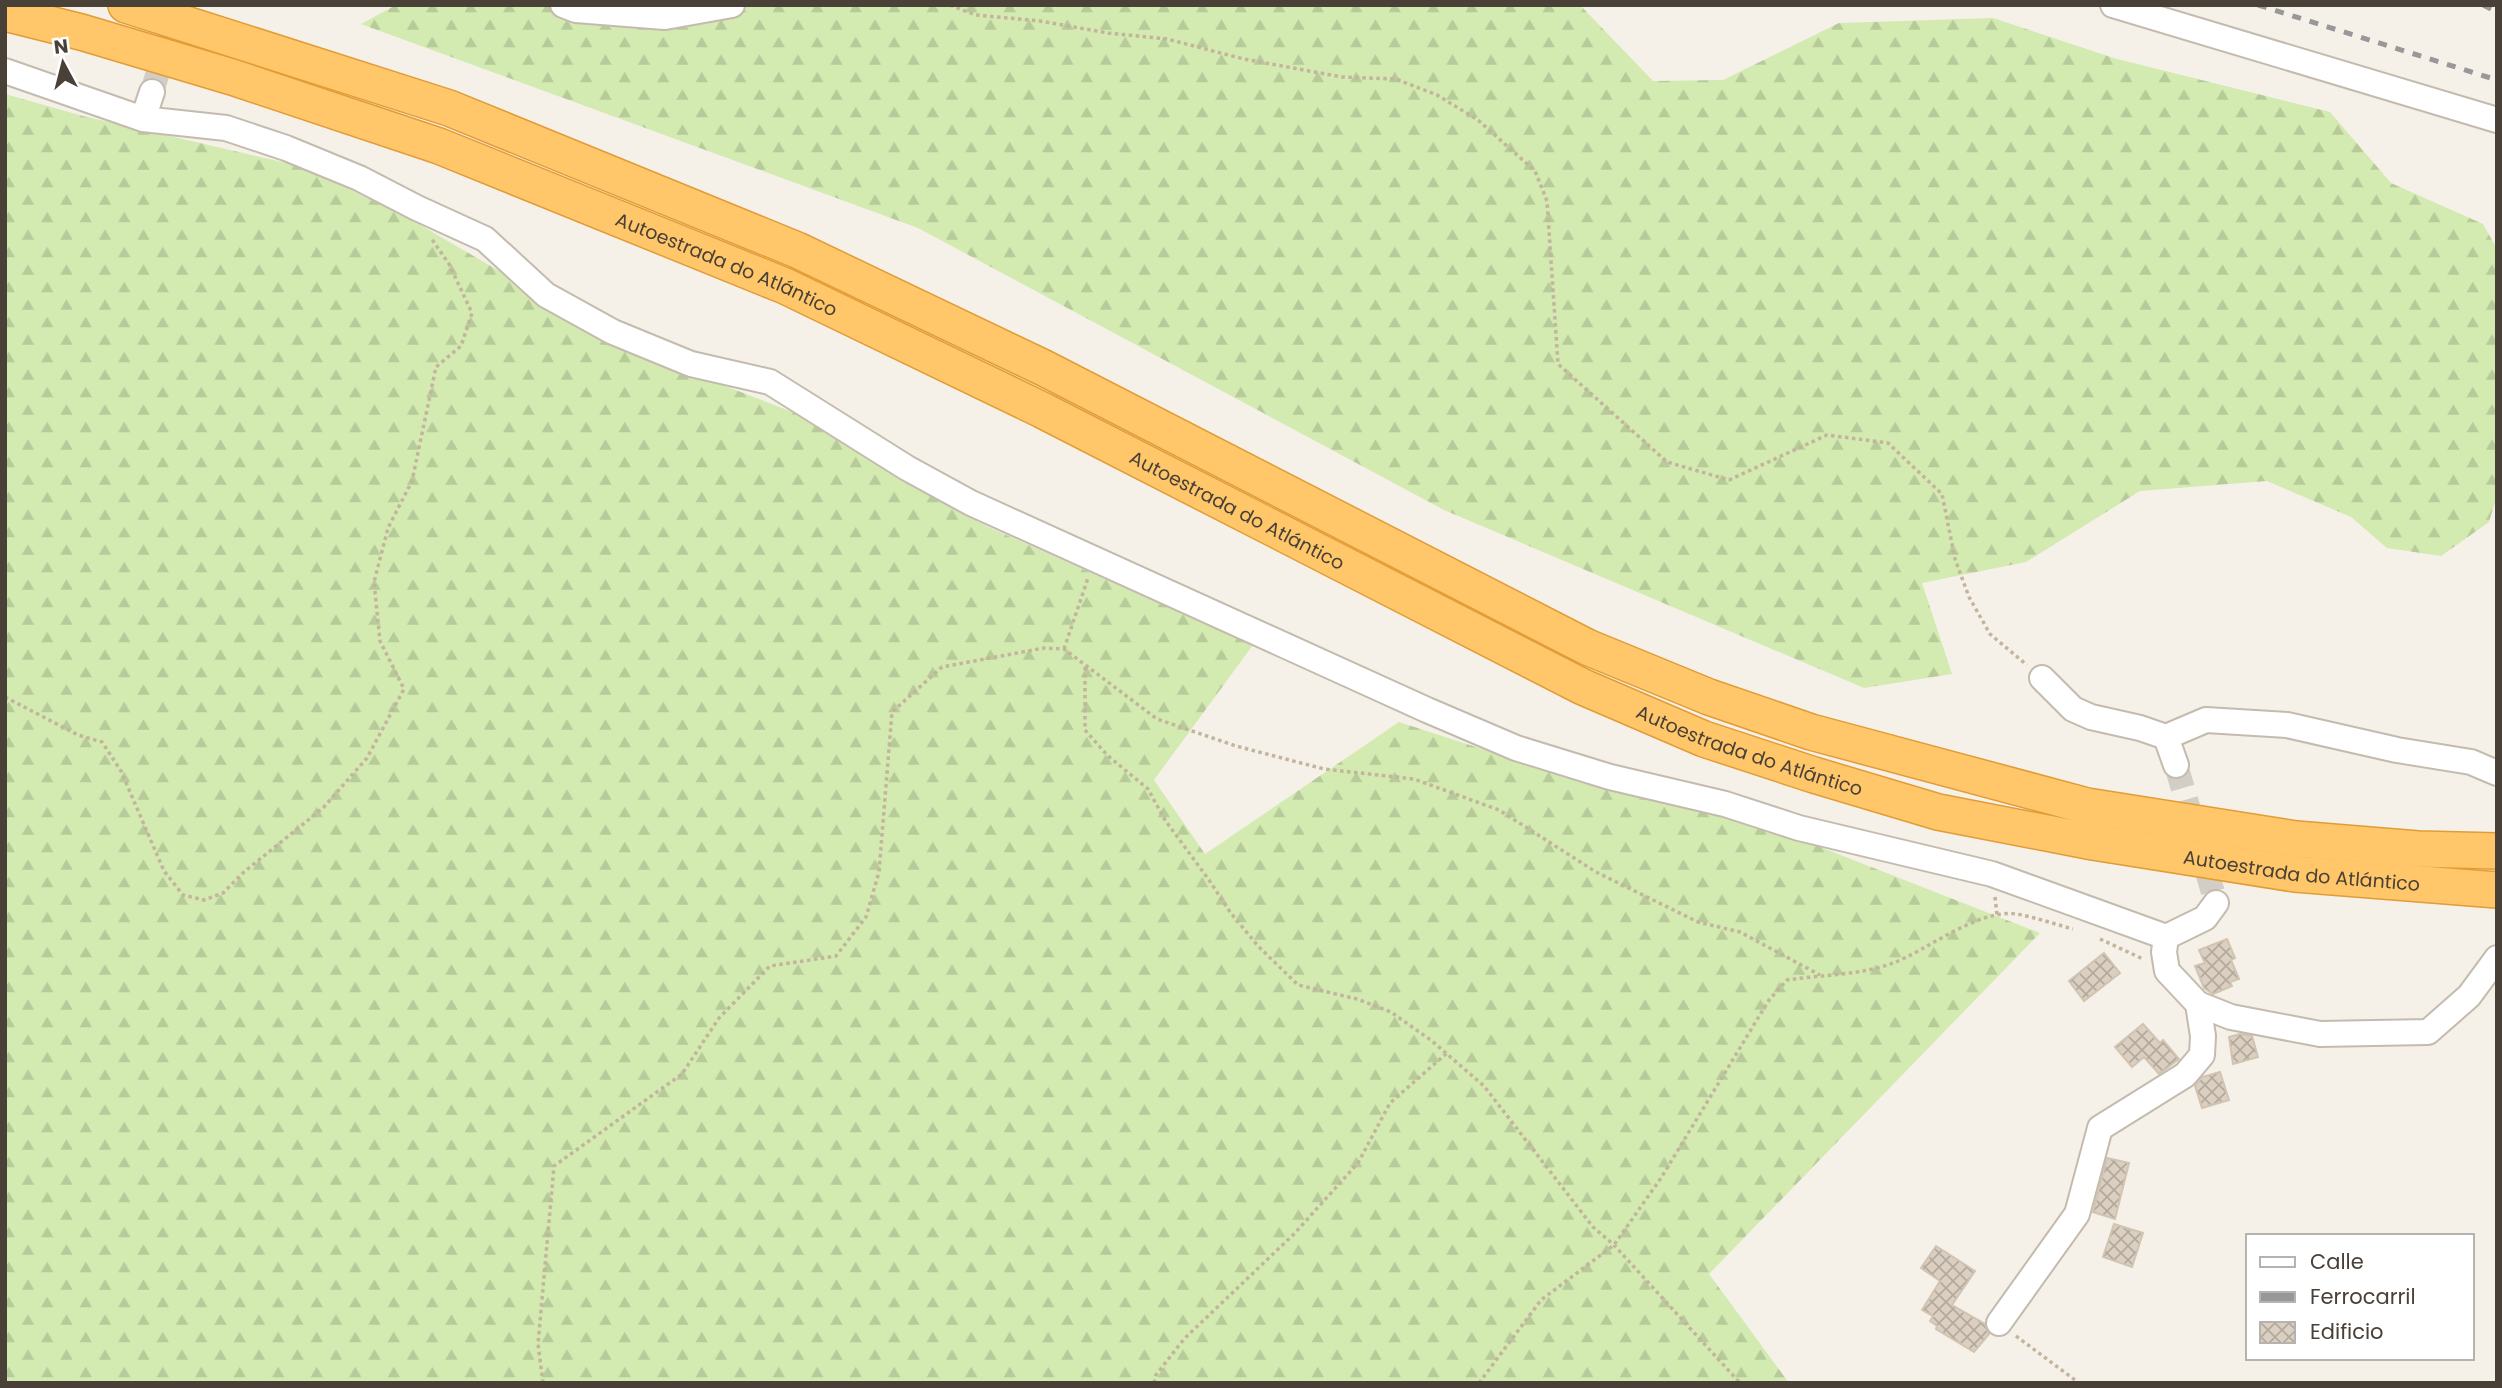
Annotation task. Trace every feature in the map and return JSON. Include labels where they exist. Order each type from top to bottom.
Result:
[{"type":"highway","name":"Autoestrada do Atlántico","points":[[125,5],[449,108],[797,250],[1044,368],[1587,647],[1709,697],[1811,732],[2087,806],[2296,839],[2418,849],[2497,851]]},
{"type":"highway","name":"Autoestrada do Atlántico","points":[[5,13],[81,32],[232,77],[439,146],[785,286],[1054,416],[1583,687],[1704,739],[1938,812],[2093,842],[2295,874],[2497,890]]},
{"type":"street","points":[[564,5],[576,9],[665,17],[732,5]]},
{"type":"street","points":[[2113,5],[2497,120]]},
{"type":"street","points":[[5,71],[143,119],[226,128],[286,148],[359,178],[485,239],[546,295],[613,332],[691,364],[770,382],[907,468],[971,503],[1516,748],[1610,778],[1725,804],[1799,828],[1992,874],[2166,937],[2205,918],[2216,903]]},
{"type":"street","points":[[143,119],[152,92]]},
{"type":"street","points":[[2042,678],[2073,709],[2091,717],[2166,737],[2206,720],[2287,725],[2397,750],[2470,762],[2497,773]]},
{"type":"street","points":[[2166,737],[2176,765]]},
{"type":"street","points":[[2166,937],[2164,952],[2167,971],[2198,1004],[2231,1017],[2320,1034],[2428,1032],[2469,996],[2497,958]]},
{"type":"street","points":[[1999,1323],[2077,1214],[2100,1128],[2185,1075],[2202,1055],[2203,1036],[2198,1004]]},
{"type":"path","points":[[950,5],[976,15],[1167,39],[1244,59],[1342,77],[1396,79],[1437,94],[1478,120],[1535,171],[1547,201],[1558,364],[1667,463],[1729,480],[1828,435],[1888,443],[1942,495],[1955,559],[1969,597],[1990,634],[2042,678]]},
{"type":"path","points":[[5,697],[78,735],[102,742],[121,771],[164,872],[183,895],[204,900],[223,894],[244,872],[323,808],[367,758],[404,689],[380,641],[374,582],[388,527],[412,481],[436,367],[461,346],[472,313],[449,264],[424,228],[417,208]]},
{"type":"path","points":[[1064,649],[1094,559]]},
{"type":"path","points":[[543,1383],[538,1344],[554,1166],[682,1074],[719,1018],[770,966],[836,956],[866,917],[879,872],[892,712],[942,667],[1044,649],[1064,649],[1157,719],[1223,742],[1324,769],[1413,779],[1499,810],[1596,872],[1698,922],[1740,932],[1820,975]]},
{"type":"path","points":[[1085,666],[1085,730],[1107,755],[1147,789],[1230,912],[1258,946],[1298,985],[1357,999],[1391,1012],[1484,1086],[1593,1227],[1614,1245],[1740,1383]]},
{"type":"path","points":[[1479,1383],[1541,1300],[1614,1245],[1661,1178],[1769,1000],[1787,980],[1892,963],[1956,930],[1997,915],[2014,914],[2076,930]]},
{"type":"path","points":[[2088,934],[2167,971]]},
{"type":"path","points":[[1154,1383],[1156,1375],[1184,1339],[1294,1234],[1358,1163],[1390,1103],[1447,1054]]},
{"type":"path","points":[[1999,1323],[2079,1383]]},
{"type":"green space","points":[[396,5],[1580,5],[1653,81],[1723,80],[1839,23],[1993,18],[2117,59],[2330,112],[2391,183],[2483,224],[2497,249],[2497,496],[2489,522],[2441,556],[2387,548],[2351,517],[2267,481],[2140,491],[2026,562],[1922,583],[1952,674],[1864,688],[1444,510],[918,228],[361,24]]},
{"type":"green space","points":[[5,94],[83,116],[304,167],[410,219],[640,353],[795,413],[986,526],[1253,645],[1154,780],[1205,854],[1399,722],[1593,785],[1774,829],[2040,933],[1709,1274],[1789,1383],[5,1383]]},
{"type":"building","points":[[2227,939],[2235,958],[2231,960],[2239,979],[2230,982],[2232,986],[2213,994],[2204,988],[2195,966],[2205,963],[2199,950]]},
{"type":"building","points":[[2104,953],[2120,973],[2084,1001],[2069,981]]},
{"type":"building","points":[[2143,1024],[2160,1043],[2163,1040],[2179,1059],[2159,1074],[2144,1057],[2132,1067],[2115,1047]]},
{"type":"building","points":[[2240,1034],[2252,1036],[2258,1057],[2233,1064],[2229,1037]]},
{"type":"building","points":[[2220,1072],[2229,1100],[2202,1108],[2195,1086],[2202,1077]]},
{"type":"building","points":[[2107,1158],[2129,1163],[2115,1219],[2093,1212]]},
{"type":"building","points":[[2114,1224],[2143,1233],[2132,1267],[2103,1257]]},
{"type":"building","points":[[1936,1246],[1975,1271],[1952,1305],[1985,1324],[1989,1334],[1974,1352],[1936,1329],[1937,1326],[1930,1321],[1933,1316],[1922,1310],[1940,1281],[1921,1268]]},
{"type":"tunnel","points":[[152,92],[178,6]]},
{"type":"tunnel","points":[[2176,765],[2216,903]]},
{"type":"railway","points":[[2258,5],[2497,80]]},
{"type":"railway","points":[[2483,5],[2497,12]]}]
